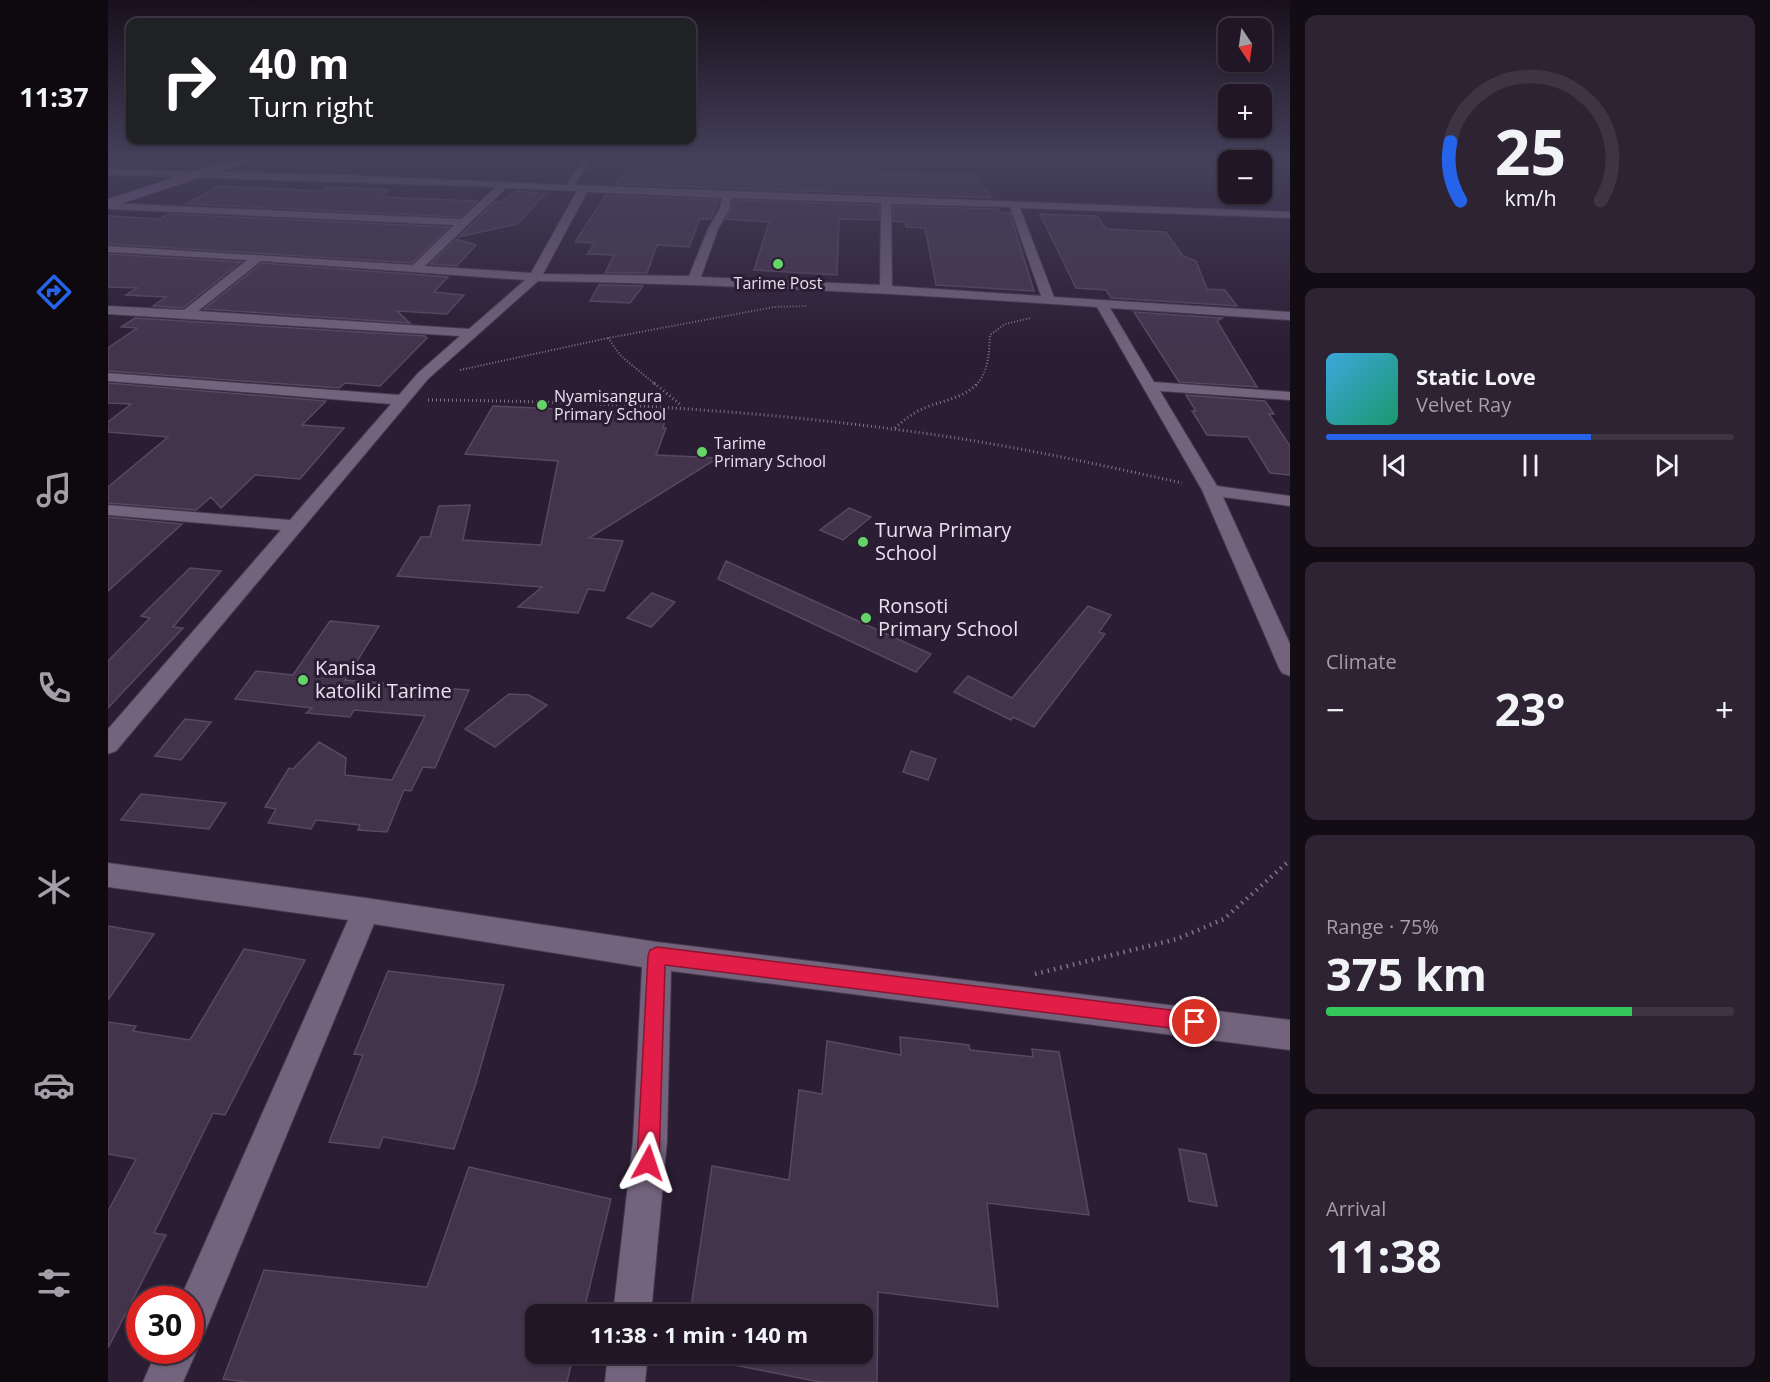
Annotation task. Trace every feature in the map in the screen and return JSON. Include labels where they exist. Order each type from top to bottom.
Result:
[{"type":"street","points":[[416,268],[461,223]]},
{"type":"street","points":[[108,745],[423,376],[535,277],[564,223]]},
{"type":"street","points":[[694,280],[717,223]]},
{"type":"street","points":[[886,223],[886,289]]},
{"type":"street","points":[[1019,223],[1049,300]]},
{"type":"street","points":[[108,249],[258,257],[535,277],[694,280],[886,289],[1290,316]]},
{"type":"street","points":[[188,314],[258,257]]},
{"type":"street","points":[[1101,304],[1211,490],[1290,668]]},
{"type":"street","points":[[108,310],[377,324],[474,333]]},
{"type":"street","points":[[108,377],[403,400]]},
{"type":"street","points":[[1150,386],[1290,396]]},
{"type":"street","points":[[1211,490],[1290,501]]},
{"type":"street","points":[[108,510],[295,526]]},
{"type":"street","points":[[108,875],[366,910],[657,956],[1290,1035]]},
{"type":"street","points":[[204,1287],[366,910]]},
{"type":"street","points":[[633,1304],[650,1141],[657,956]]},
{"type":"street","points":[[163,1382],[171,1364]]},
{"type":"street","points":[[625,1382],[627,1364]]},
{"type":"path","points":[[894,429],[902,419],[915,412],[963,397],[975,388],[988,361],[990,335],[995,329],[1083,303]]},
{"type":"path","points":[[423,376],[774,307],[812,306]]},
{"type":"path","points":[[608,338],[621,356],[683,406]]},
{"type":"path","points":[[403,400],[597,401],[683,406],[894,429],[1104,464],[1211,490]]},
{"type":"path","points":[[1025,976],[1177,939],[1224,919],[1290,860]]},
{"type":"building","points":[[108,223],[373,223],[449,227],[412,263],[108,244]]},
{"type":"building","points":[[473,223],[517,223],[517,224],[459,237]]},
{"type":"building","points":[[587,223],[698,223],[689,247],[657,245],[647,273],[605,273],[614,255],[587,254],[595,243],[575,242]]},
{"type":"building","points":[[769,223],[839,223],[837,275],[754,270]]},
{"type":"building","points":[[905,223],[1013,223],[1034,291],[936,285],[925,228],[906,227]]},
{"type":"building","points":[[1045,223],[1102,223],[1106,229],[1166,232],[1183,256],[1196,261],[1207,289],[1225,290],[1237,306],[1111,298],[1106,290],[1076,288]]},
{"type":"building","points":[[456,239],[476,245],[457,266],[430,264]]},
{"type":"building","points":[[108,254],[241,262],[183,308],[153,306],[166,297],[126,295],[137,288],[108,287]]},
{"type":"building","points":[[262,263],[448,277],[434,292],[464,295],[447,314],[397,311],[410,323],[204,309]]},
{"type":"building","points":[[599,285],[643,286],[630,303],[590,301]]},
{"type":"building","points":[[1134,312],[1222,318],[1217,321],[1257,387],[1179,382]]},
{"type":"building","points":[[135,318],[425,336],[427,338],[380,386],[345,383],[339,388],[108,371],[108,348],[137,328],[121,327]]},
{"type":"building","points":[[108,383],[326,401],[302,425],[344,428],[300,479],[255,475],[221,508],[211,497],[196,510],[108,503],[108,487],[168,437],[108,432],[108,422],[131,404],[108,403]]},
{"type":"building","points":[[1186,395],[1265,401],[1274,414],[1269,414],[1290,446],[1290,475],[1270,473],[1248,437],[1207,435],[1192,411],[1196,411]]},
{"type":"building","points":[[493,406],[667,414],[663,428],[666,428],[656,455],[718,458],[589,538],[623,541],[604,591],[588,589],[578,613],[518,607],[542,587],[397,576],[421,537],[430,537],[439,506],[470,505],[463,540],[541,545],[558,461],[465,454]]},
{"type":"building","points":[[849,508],[871,517],[843,540],[820,530]]},
{"type":"building","points":[[108,517],[182,524],[108,591]]},
{"type":"building","points":[[726,561],[931,654],[916,672],[718,579]]},
{"type":"building","points":[[190,568],[221,571],[173,627],[183,628],[108,708],[108,661],[150,618],[141,616]]},
{"type":"building","points":[[652,593],[675,602],[651,627],[627,618]]},
{"type":"building","points":[[1088,606],[1111,615],[1099,632],[1105,634],[1034,727],[1013,717],[1011,720],[954,692],[968,676],[1012,698]]},
{"type":"building","points":[[330,621],[379,626],[345,680],[416,686],[407,702],[425,687],[469,690],[435,768],[423,767],[411,791],[404,790],[387,832],[358,830],[360,825],[316,820],[311,829],[268,823],[276,809],[265,807],[289,768],[293,769],[319,742],[346,758],[345,775],[392,780],[425,716],[354,710],[350,717],[306,713],[312,708],[235,699],[256,671],[293,675]]},
{"type":"building","points":[[509,694],[529,695],[547,705],[495,747],[465,729]]},
{"type":"building","points":[[185,719],[211,722],[181,760],[155,756]]},
{"type":"building","points":[[911,751],[936,759],[928,780],[903,772]]},
{"type":"building","points":[[141,794],[226,803],[209,829],[121,820]]},
{"type":"building","points":[[108,926],[154,934],[108,1000]]},
{"type":"building","points":[[244,949],[305,960],[225,1115],[213,1113],[154,1233],[166,1235],[140,1286],[126,1286],[126,1313],[108,1348],[108,1211],[136,1159],[108,1154],[108,1022],[136,1026],[133,1031],[190,1040]]},
{"type":"building","points":[[388,971],[504,985],[454,1149],[383,1137],[379,1148],[329,1142],[363,1055],[354,1054]]},
{"type":"building","points":[[900,1037],[969,1045],[970,1050],[1033,1057],[1032,1049],[1059,1052],[1089,1215],[987,1203],[998,1307],[878,1292],[877,1382],[820,1382],[729,1364],[873,1364],[873,1304],[691,1304],[712,1166],[789,1180],[799,1090],[822,1094],[827,1041],[901,1055]]},
{"type":"building","points":[[1179,1149],[1206,1154],[1217,1206],[1189,1201]]},
{"type":"building","points":[[469,1167],[611,1199],[585,1304],[525,1304],[525,1364],[571,1364],[567,1382],[247,1382],[223,1379],[264,1270],[427,1287]]},
{"type":"place","name":"Tarime Post","points":[[778,264]]},
{"type":"place","name":"Nyamisangura Primary School","points":[[542,405]]},
{"type":"place","name":"Tarime Primary School","points":[[702,452]]},
{"type":"place","name":"Turwa Primary School","points":[[863,542]]},
{"type":"place","name":"Ronsoti Primary School","points":[[866,618]]},
{"type":"place","name":"Kanisa katoliki Tarime","points":[[303,680]]},
{"type":"route","points":[[648,1163],[657,956],[1195,1022]]}]
